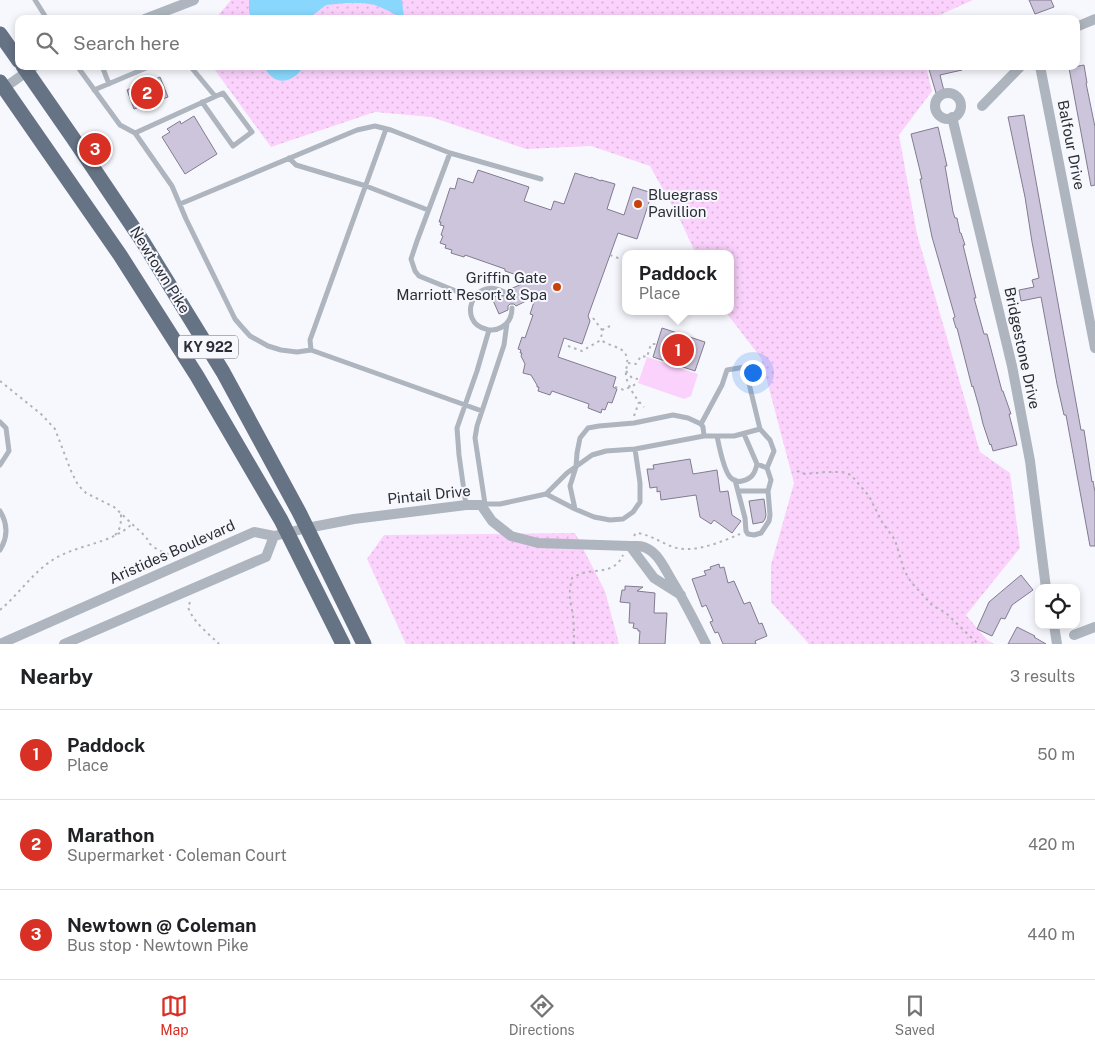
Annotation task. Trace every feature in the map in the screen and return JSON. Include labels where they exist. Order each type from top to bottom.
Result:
[{"type":"highway","name":"Newtown Pike","points":[[0,34],[15,52]]},
{"type":"highway","name":"Newtown Pike","points":[[29,70],[143,242],[223,372],[268,452],[364,644]]},
{"type":"highway","name":"Newtown Pike","points":[[2,85],[120,255],[197,376],[281,535],[343,644]]},
{"type":"street","points":[[160,15],[194,0]]},
{"type":"street","points":[[1080,26],[1095,19]]},
{"type":"street","points":[[2,85],[21,70]]},
{"type":"street","points":[[982,106],[1017,70]]},
{"type":"street","name":"Balfour Drive","points":[[1041,70],[1095,348]]},
{"type":"street","name":"Bridgestone Drive","points":[[952,117],[1012,366],[1030,461],[1045,584]]},
{"type":"street","name":"Pintail Drive","points":[[281,535],[354,519],[483,504],[492,521],[511,536],[538,544],[642,546],[650,550],[659,559],[706,644]]},
{"type":"street","name":"Aristides Boulevard","points":[[0,644],[254,532],[281,535]]},
{"type":"street","points":[[64,644],[266,557],[281,535]]},
{"type":"street","name":"Pintail Drive","points":[[630,546],[654,578],[681,596]]},
{"type":"street","points":[[1074,635],[1095,628]]},
{"type":"street","points":[[1055,629],[1057,644]]},
{"type":"lane","points":[[35,0],[44,15]]},
{"type":"lane","points":[[80,70],[120,125],[136,133],[172,186],[234,318],[250,336],[268,346],[281,350],[297,352],[311,350],[482,411]]},
{"type":"lane","points":[[104,70],[109,84]]},
{"type":"lane","points":[[94,90],[142,70]]},
{"type":"lane","points":[[193,70],[215,96]]},
{"type":"lane","points":[[136,133],[223,92],[252,132],[233,146],[202,102]]},
{"type":"lane","points":[[180,204],[357,130],[375,126],[450,153],[541,179]]},
{"type":"lane","points":[[311,350],[310,340],[386,129]]},
{"type":"lane","points":[[450,153],[411,260],[419,276],[474,298]]},
{"type":"lane","points":[[289,158],[296,165],[366,186],[428,210]]},
{"type":"lane","points":[[504,292],[491,288],[478,292],[471,304],[470,312],[472,318],[482,328],[496,330],[507,323],[511,317],[512,308]]},
{"type":"lane","points":[[507,323],[504,345],[477,426],[475,438],[483,504],[500,504],[546,494],[568,473],[592,455],[606,451],[635,449],[704,436],[734,436],[760,430]]},
{"type":"lane","points":[[466,505],[457,428],[489,330]]},
{"type":"lane","points":[[701,424],[722,384],[727,370],[745,367],[760,430],[770,440],[774,451],[767,468],[771,480],[768,491],[769,521],[761,533],[754,536],[746,531],[745,518],[735,480]]},
{"type":"lane","points":[[575,510],[570,486],[576,467],[580,438],[588,428],[634,423],[673,415],[688,418],[701,424],[704,436]]},
{"type":"lane","points":[[0,422],[6,428],[8,451],[0,465]]},
{"type":"lane","points":[[744,434],[758,464],[767,468]]},
{"type":"lane","points":[[716,436],[726,470],[731,479],[738,482],[747,480],[755,473],[758,464]]},
{"type":"lane","points":[[546,494],[575,510],[594,517],[610,520],[623,519],[633,512],[640,502],[640,483],[635,449]]},
{"type":"lane","points":[[738,491],[768,491]]},
{"type":"lane","points":[[0,511],[6,526],[4,544],[0,550]]},
{"type":"path","points":[[610,255],[622,260]]},
{"type":"path","points":[[593,318],[602,330],[601,340]]},
{"type":"path","points":[[602,330],[610,326]]},
{"type":"path","points":[[568,346],[582,351],[601,340]]},
{"type":"path","points":[[601,340],[625,353],[628,363],[626,376],[639,402],[644,407]]},
{"type":"path","points":[[628,363],[636,364],[640,356],[647,357],[651,344],[657,344]]},
{"type":"path","points":[[626,372],[632,378],[638,379]]},
{"type":"path","points":[[0,381],[41,414],[55,429],[71,471],[78,485],[86,493],[114,507],[158,550],[168,554],[182,554]]},
{"type":"path","points":[[615,387],[624,390],[638,384]]},
{"type":"path","points":[[631,422],[639,402]]},
{"type":"path","points":[[797,471],[806,474],[825,472],[851,474],[870,496],[882,522],[895,540],[904,570],[911,582],[932,605],[946,613],[978,644]]},
{"type":"path","points":[[113,538],[121,524],[121,514]]},
{"type":"path","points":[[0,610],[53,560],[67,552],[113,538],[132,524]]},
{"type":"path","points":[[194,599],[189,603],[190,612],[195,620],[219,644]]},
{"type":"shaded area","points":[[231,0],[973,0],[940,15],[218,15]]},
{"type":"shaded area","points":[[215,70],[927,70],[932,91],[899,135],[917,234],[980,452],[1010,473],[1020,548],[966,615],[987,640],[994,644],[809,644],[771,602],[771,565],[794,483],[761,358],[728,315],[734,315],[734,250],[694,250],[650,166],[591,146],[526,149],[431,117],[375,112],[271,147]]},
{"type":"shaded area","points":[[647,357],[698,374],[691,396],[684,399],[638,383]]},
{"type":"shaded area","points":[[575,533],[605,591],[619,644],[406,644],[367,559],[384,535]]},
{"type":"water","points":[[249,0],[402,0],[404,15],[396,15],[375,5],[363,3],[326,5],[313,15],[250,15]]},
{"type":"water","points":[[266,70],[301,70],[294,77],[283,81],[272,77]]},
{"type":"building","points":[[1029,0],[1051,0],[1054,7],[1035,14]]},
{"type":"building","points":[[1084,65],[1095,127],[1095,185],[1091,186],[1069,70],[1080,70],[1080,66]]},
{"type":"building","points":[[929,70],[962,70],[940,75],[944,91],[936,93]]},
{"type":"building","points":[[160,77],[168,97],[134,109],[127,90],[143,82],[144,84]]},
{"type":"building","points":[[1024,115],[1081,430],[1084,430],[1095,492],[1095,546],[1090,546],[1066,415],[1064,415],[1057,384],[1041,297],[1021,301],[1019,290],[1034,287],[1032,280],[1039,278],[1025,197],[1008,117]]},
{"type":"building","points":[[194,116],[217,154],[185,174],[162,137],[170,132],[167,129],[180,121],[181,124]]},
{"type":"building","points":[[938,127],[947,166],[945,166],[953,212],[955,218],[957,218],[965,245],[963,245],[976,298],[974,298],[984,334],[987,334],[1002,391],[1011,414],[1009,414],[1017,445],[993,451],[972,387],[953,318],[955,317],[932,237],[920,179],[922,179],[911,134]]},
{"type":"building","name":"Griffin Gate Marriott Resort & Spa","points":[[478,170],[529,187],[524,201],[551,210],[554,201],[564,204],[575,173],[615,184],[607,209],[624,215],[633,187],[652,193],[637,239],[618,233],[588,316],[590,321],[582,344],[564,338],[558,357],[616,377],[613,387],[617,389],[612,403],[608,402],[605,410],[602,409],[601,413],[588,408],[589,404],[552,391],[550,395],[538,391],[539,387],[537,387],[531,375],[523,373],[525,364],[521,356],[522,353],[520,353],[521,350],[518,349],[522,337],[525,338],[533,315],[530,314],[536,296],[516,306],[510,304],[508,310],[499,314],[492,298],[499,295],[505,296],[508,294],[508,290],[531,280],[465,255],[464,257],[451,253],[452,250],[445,248],[446,245],[440,243],[444,226],[440,225],[441,222],[439,222],[450,188],[455,189],[458,178],[473,183]]},
{"type":"building","points":[[662,328],[705,342],[695,371],[653,357]]},
{"type":"building","points":[[690,459],[693,474],[717,470],[720,492],[728,491],[732,515],[741,521],[732,533],[714,520],[711,524],[700,517],[696,495],[661,500],[660,491],[657,492],[657,487],[650,488],[647,469],[654,469],[653,465]]},
{"type":"building","points":[[764,499],[765,519],[763,522],[753,524],[749,501]]},
{"type":"building","points":[[719,564],[720,568],[724,567],[728,583],[734,581],[744,604],[750,602],[759,624],[762,623],[767,636],[755,641],[756,644],[723,644],[718,632],[715,633],[710,622],[713,621],[706,605],[702,607],[692,579],[706,575],[704,571]]},
{"type":"building","points":[[1021,575],[1033,590],[1012,605],[1005,619],[1001,618],[992,636],[977,629],[989,602]]},
{"type":"building","points":[[625,586],[643,587],[637,591],[655,593],[654,613],[667,613],[665,644],[639,644],[640,631],[633,628],[634,623],[629,623],[630,603],[620,602],[622,590],[625,590]]},
{"type":"building","points":[[1017,627],[1035,636],[1046,644],[1008,644]]},
{"type":"place","name":"Marathon","points":[[147,93]]},
{"type":"place","name":"Newtown @ Coleman","points":[[95,149]]},
{"type":"place","name":"Bluegrass Pavillion","points":[[638,204]]},
{"type":"place","name":"Griffin Gate Marriott Resort & Spa","points":[[557,287]]},
{"type":"place","name":"Paddock","points":[[678,350]]}]
